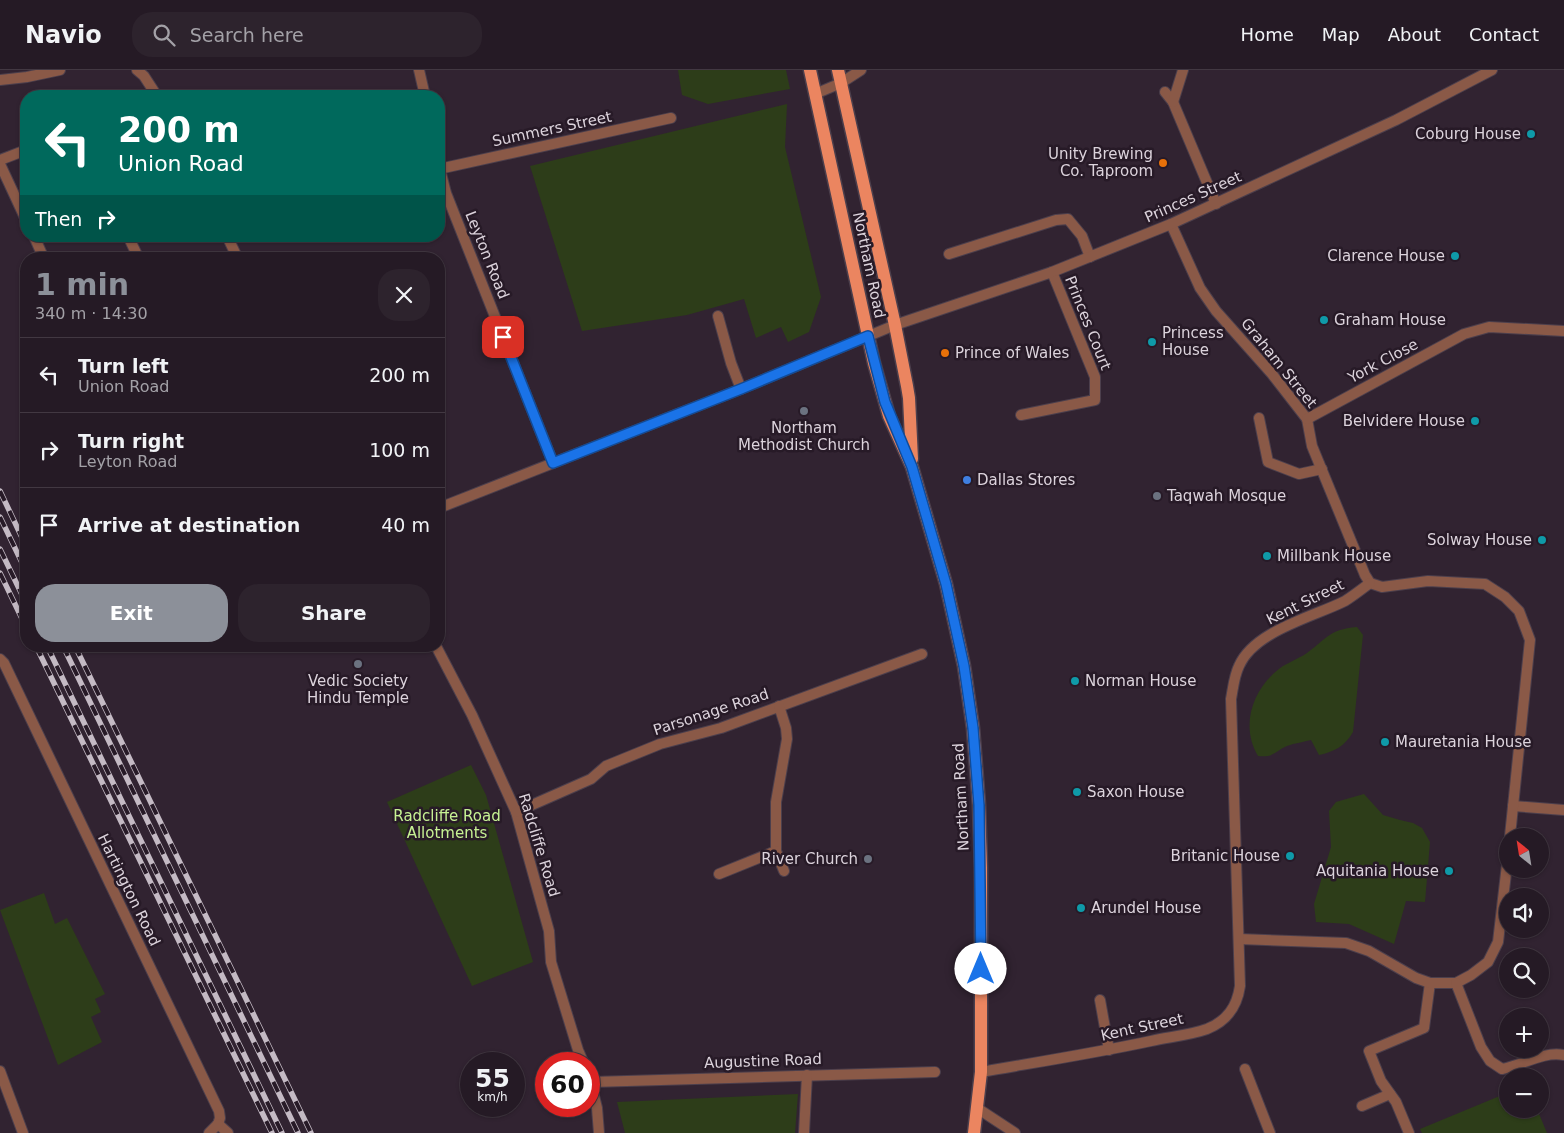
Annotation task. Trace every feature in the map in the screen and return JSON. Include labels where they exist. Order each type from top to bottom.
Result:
[{"type":"main road","name":"Northam Road","points":[[810,70],[868,336],[885,402],[912,467],[946,584],[964,666],[973,728],[979,805],[981,868],[981,1072],[974,1133]]},
{"type":"main road","name":"Northam Road","points":[[838,70],[895,325],[909,398],[912,467]]},
{"type":"street","points":[[0,80],[60,70]]},
{"type":"street","points":[[137,70],[144,76],[153,90]]},
{"type":"street","points":[[419,70],[424,90]]},
{"type":"street","points":[[815,94],[841,83],[861,70]]},
{"type":"street","points":[[1173,102],[1183,70]]},
{"type":"street","name":"Princes Street","points":[[445,506],[741,389],[895,325],[1052,272],[1171,224],[1396,120],[1492,70]]},
{"type":"street","points":[[1165,92],[1173,102],[1216,204]]},
{"type":"street","name":"Summers Street","points":[[445,167],[671,118]]},
{"type":"street","points":[[0,160],[20,152]]},
{"type":"street","points":[[0,164],[20,207]]},
{"type":"street","name":"Leyton Road","points":[[445,189],[553,463]]},
{"type":"street","points":[[950,254],[1056,220],[1068,219],[1082,236],[1090,257]]},
{"type":"street","name":"Graham Street","points":[[1171,224],[1200,288],[1216,311],[1272,374],[1307,419],[1312,446],[1364,575],[1370,583]]},
{"type":"street","name":"Princes Court","points":[[1021,415],[1095,400],[1095,377],[1052,272]]},
{"type":"street","points":[[718,316],[731,363],[741,389]]},
{"type":"street","name":"York Close","points":[[1307,419],[1464,334],[1489,328],[1564,331]]},
{"type":"street","points":[[1259,418],[1268,462],[1299,474],[1322,469]]},
{"type":"street","points":[[1370,583],[1382,587],[1428,580],[1486,584],[1505,597],[1519,610],[1530,640],[1511,828]]},
{"type":"street","name":"Kent Street","points":[[981,1072],[1109,1050],[1208,1029],[1232,1011],[1238,1000],[1240,986],[1231,699],[1239,665],[1253,646],[1288,625],[1345,600],[1370,583]]},
{"type":"street","name":"Radcliffe Road","points":[[439,652],[472,715],[516,812],[525,838],[549,931],[551,962],[579,1052]]},
{"type":"street","name":"Parsonage Road","points":[[516,812],[591,779],[606,766],[660,744],[721,728],[922,654]]},
{"type":"street","name":"Hartington Road","points":[[0,659],[4,663],[218,1111],[220,1118],[218,1124]]},
{"type":"street","points":[[779,706],[786,728],[787,739],[776,802],[776,851],[784,872]]},
{"type":"street","points":[[1513,806],[1564,810]]},
{"type":"street","points":[[719,874],[776,851]]},
{"type":"street","points":[[1239,939],[1346,943],[1369,950],[1416,978],[1430,983],[1456,984],[1488,962],[1498,942],[1505,878]]},
{"type":"street","points":[[1409,1133],[1396,1102],[1382,1081],[1369,1051],[1424,1028],[1430,983]]},
{"type":"street","points":[[1456,984],[1481,1047],[1490,1061],[1502,1069],[1515,1067],[1554,1053],[1564,1056]]},
{"type":"street","points":[[1100,1000],[1109,1050]]},
{"type":"street","points":[[1245,1069],[1270,1133]]},
{"type":"street","points":[[0,1071],[23,1133]]},
{"type":"street","name":"Augustine Road","points":[[600,1079],[935,1072]]},
{"type":"street","points":[[804,1133],[807,1075]]},
{"type":"street","points":[[1362,1106],[1390,1094]]},
{"type":"street","points":[[977,1108],[1015,1133]]},
{"type":"street","points":[[596,1117],[599,1133]]},
{"type":"street","points":[[209,1133],[218,1124],[228,1133]]},
{"type":"green space","points":[[678,70],[786,70],[790,89],[708,104],[682,95]]},
{"type":"green space","points":[[787,104],[785,147],[821,297],[809,332],[788,342],[781,327],[756,338],[744,299],[687,315],[582,331],[530,166]]},
{"type":"green space","points":[[1357,627],[1363,635],[1353,732],[1350,737],[1339,748],[1319,755],[1311,740],[1287,746],[1271,755],[1258,756],[1252,744],[1250,719],[1252,706],[1264,684],[1283,666],[1304,655],[1328,636],[1339,630]]},
{"type":"green space","name":"Radcliffe Road Allotments","points":[[471,765],[486,795],[533,962],[472,986],[387,802]]},
{"type":"green space","points":[[1364,794],[1383,815],[1413,823],[1422,828],[1430,842],[1425,902],[1406,901],[1394,944],[1349,924],[1316,922],[1314,904],[1331,847],[1329,811],[1336,802]]},
{"type":"green space","points":[[44,893],[55,924],[67,918],[105,994],[95,999],[101,1012],[91,1017],[102,1042],[58,1065],[0,910]]},
{"type":"green space","points":[[798,1094],[795,1133],[625,1133],[617,1102]]},
{"type":"green space","points":[[1499,1096],[1499,1118],[1541,1118],[1547,1133],[1422,1133],[1420,1129]]},
{"type":"railway","points":[[0,491],[20,533]]},
{"type":"railway","points":[[0,517],[20,559]]},
{"type":"railway","points":[[0,549],[20,591]]},
{"type":"railway","points":[[0,573],[20,615]]},
{"type":"railway","points":[[39,652],[272,1133]]},
{"type":"railway","points":[[50,652],[282,1133]]},
{"type":"railway","points":[[66,652],[298,1133]]},
{"type":"railway","points":[[78,652],[311,1133]]},
{"type":"place","name":"Coburg House","points":[[1531,134]]},
{"type":"place","name":"Unity Brewing Co. Taproom","points":[[1163,163]]},
{"type":"place","name":"Clarence House","points":[[1455,256]]},
{"type":"place","name":"Graham House","points":[[1324,320]]},
{"type":"place","name":"Princess House","points":[[1152,342]]},
{"type":"place","name":"Prince of Wales","points":[[945,353]]},
{"type":"place","name":"Northam Methodist Church","points":[[804,411]]},
{"type":"place","name":"Belvidere House","points":[[1475,421]]},
{"type":"place","name":"Dallas Stores","points":[[967,480]]},
{"type":"place","name":"Taqwah Mosque","points":[[1157,496]]},
{"type":"place","name":"Solway House","points":[[1542,540]]},
{"type":"place","name":"Millbank House","points":[[1267,556]]},
{"type":"place","name":"Vedic Society Hindu Temple","points":[[358,664]]},
{"type":"place","name":"Norman House","points":[[1075,681]]},
{"type":"place","name":"Mauretania House","points":[[1385,742]]},
{"type":"place","name":"Saxon House","points":[[1077,792]]},
{"type":"place","name":"Britanic House","points":[[1290,856]]},
{"type":"place","name":"River Church","points":[[868,859]]},
{"type":"place","name":"Aquitania House","points":[[1449,871]]},
{"type":"place","name":"Arundel House","points":[[1081,908]]},
{"type":"route","points":[[503,337],[553,463],[811,361],[868,336],[885,402],[912,467],[946,584],[964,666],[973,728],[979,805],[981,969]]}]
